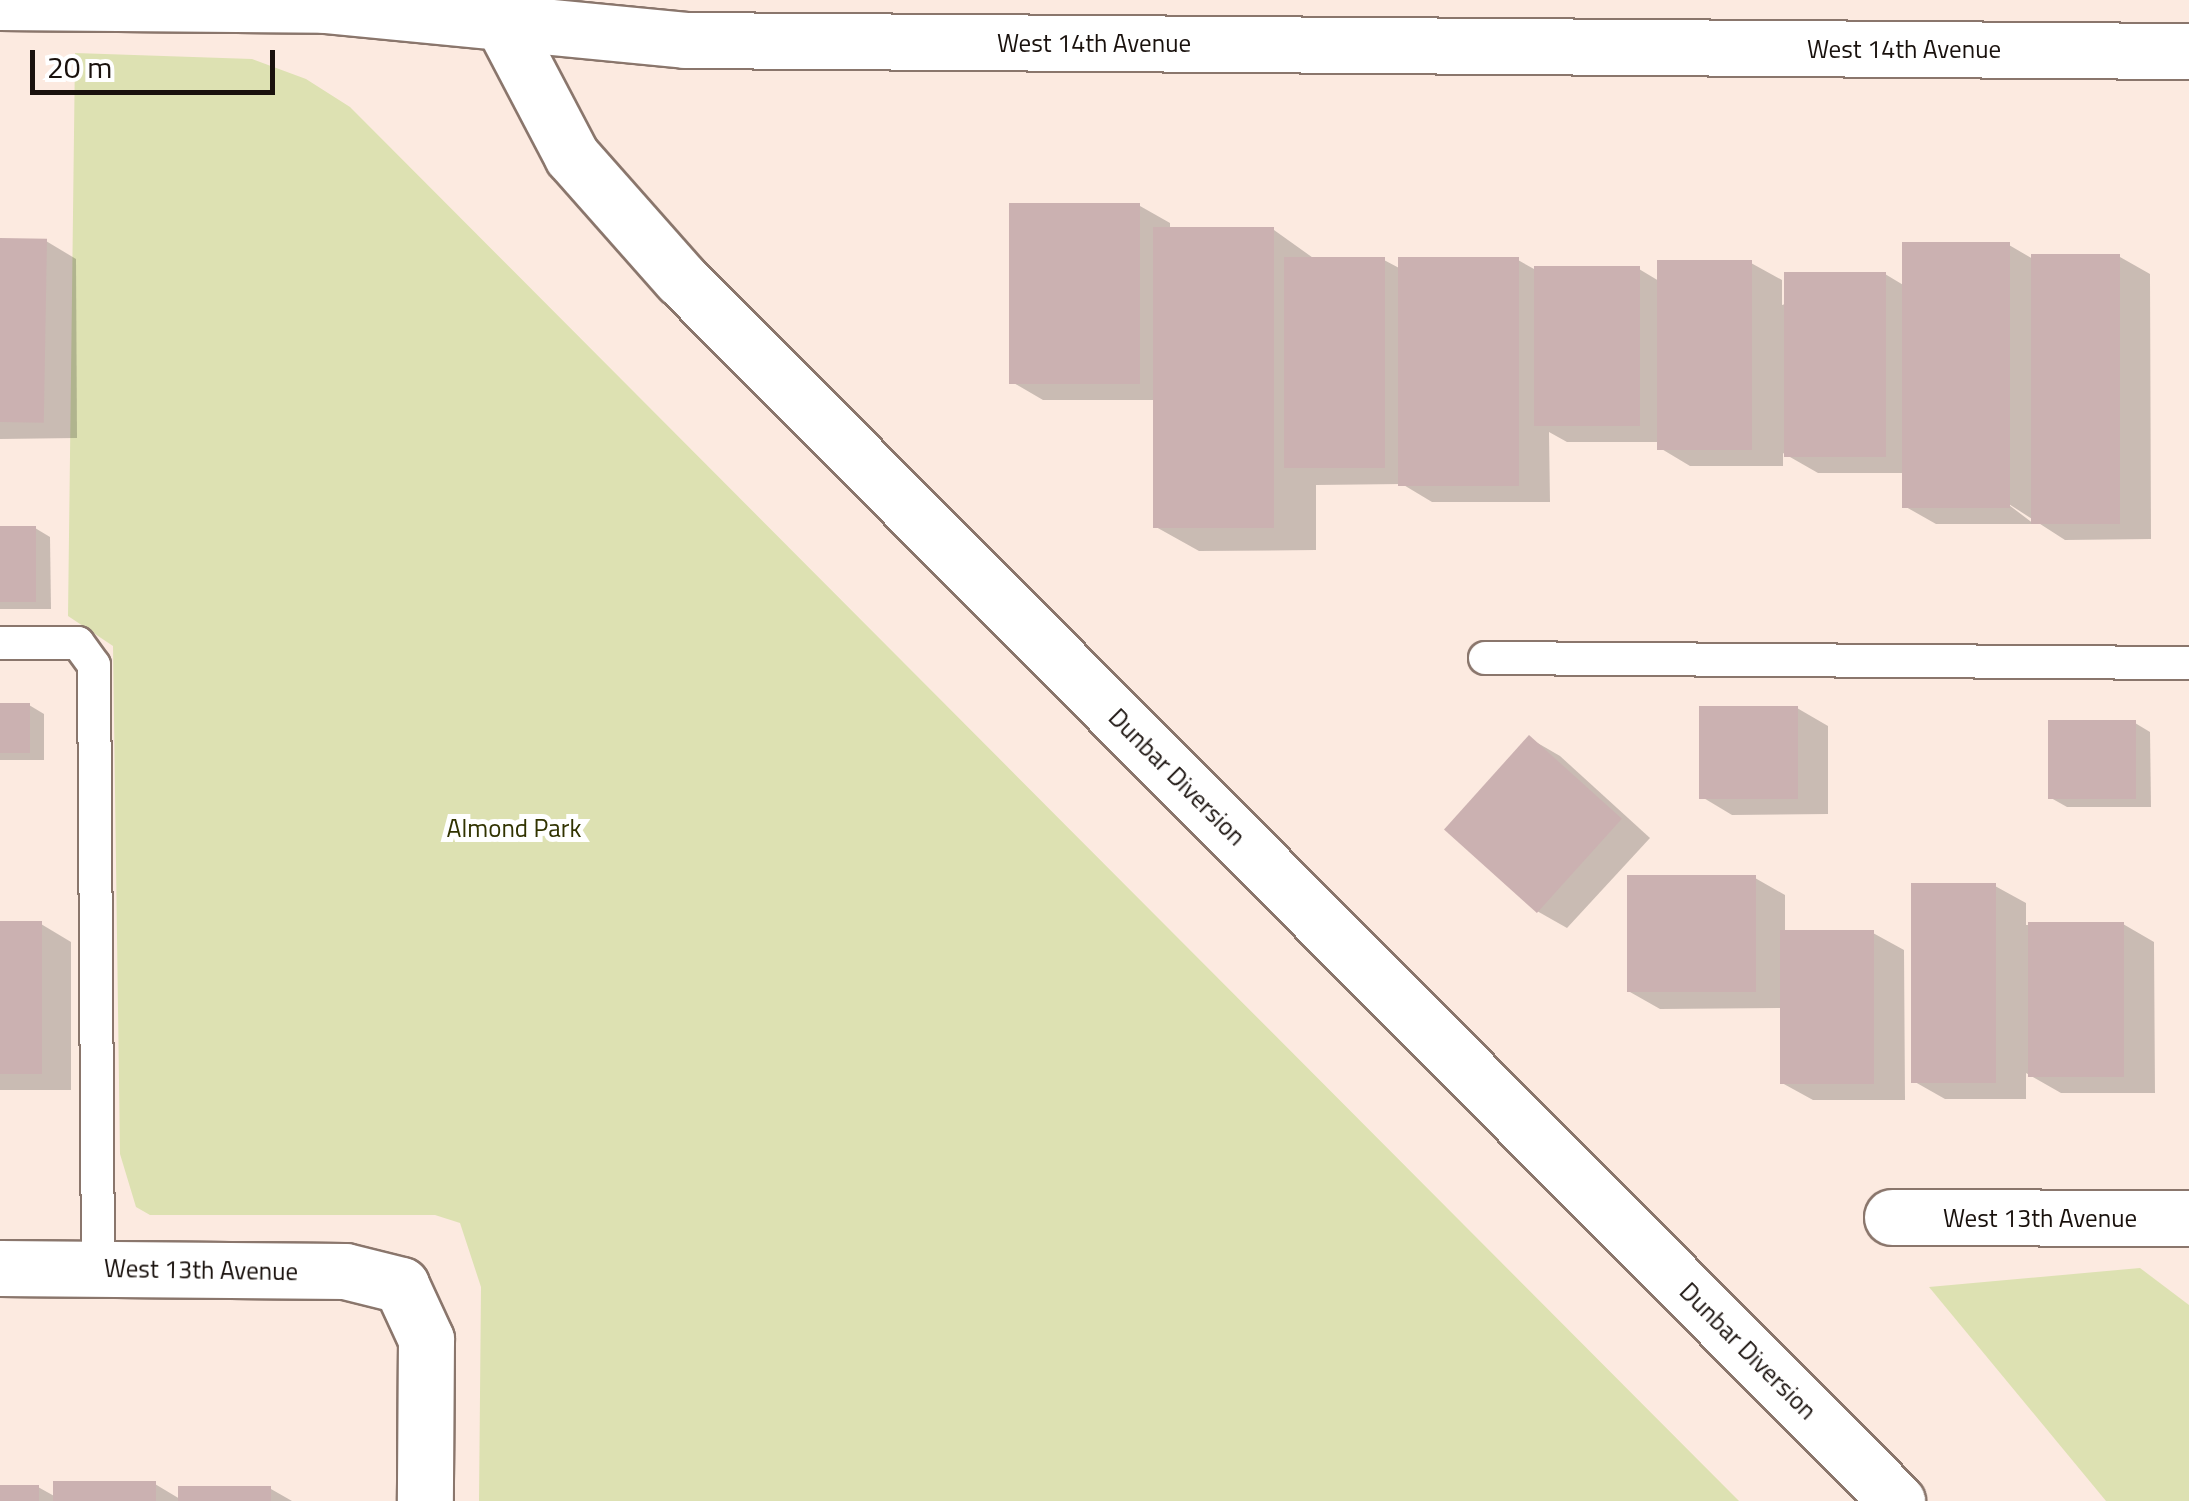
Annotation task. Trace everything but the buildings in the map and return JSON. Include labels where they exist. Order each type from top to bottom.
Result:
[{"type":"street","name":"West 14th Avenue","points":[[0,2],[494,11],[685,40],[2189,51]]},
{"type":"street","name":"Dunbar Diversion","points":[[494,11],[572,156],[681,279],[1898,1501]]},
{"type":"street","name":"West 13th Avenue","points":[[1892,1217],[2189,1218]]},
{"type":"street","name":"West 13th Avenue","points":[[0,1268],[345,1271],[400,1285],[426,1339],[425,1501]]},
{"type":"lane","points":[[0,643],[78,643],[94,665],[98,1269]]},
{"type":"lane","points":[[1485,658],[2189,663]]},
{"type":"green space","name":"Almond Park","points":[[75,53],[252,59],[306,79],[350,107],[1739,1501],[479,1501],[481,1287],[460,1223],[435,1215],[150,1215],[136,1207],[120,1154],[113,646],[68,616]]},
{"type":"green space","points":[[2140,1268],[2189,1305],[2189,1501],[2106,1501],[1929,1287]]}]
